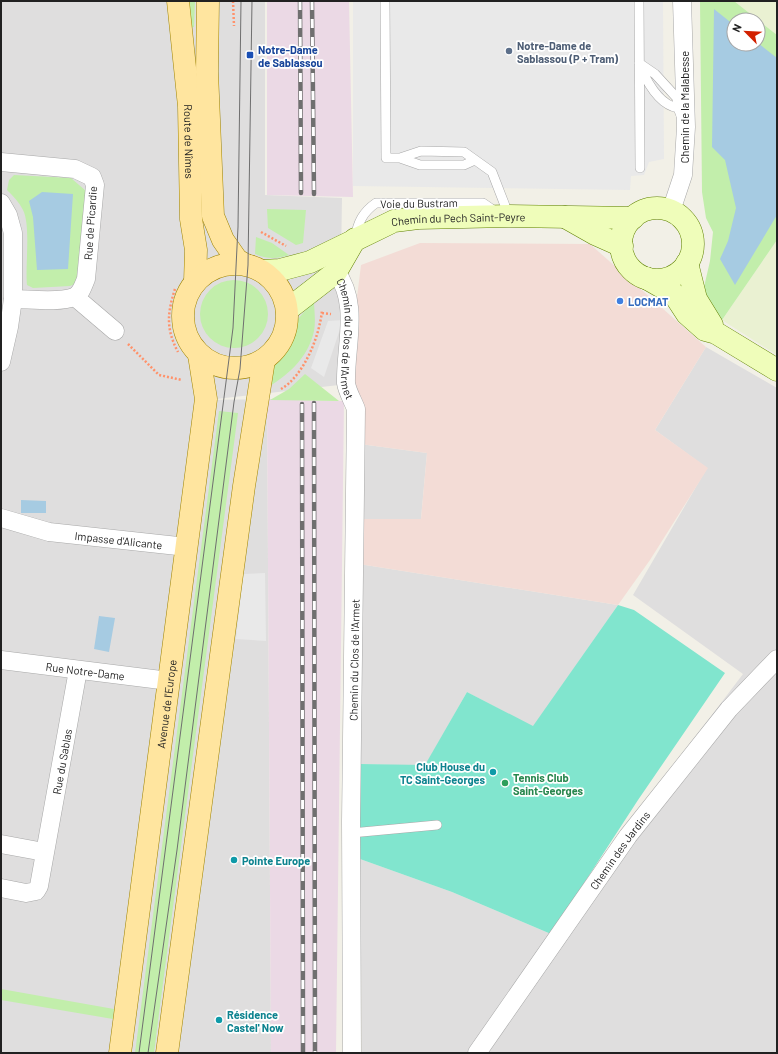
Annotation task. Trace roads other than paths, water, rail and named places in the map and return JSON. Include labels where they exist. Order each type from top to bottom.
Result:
[{"type":"main road","name":"Route de Nîmes","points":[[178,1],[189,106],[191,219],[196,250],[186,284]]},
{"type":"main road","name":"Route de Nîmes","points":[[208,1],[207,72],[213,216],[222,240],[237,260],[253,268]]},
{"type":"main road","points":[[644,277],[656,280],[668,278],[679,272],[687,263],[691,254],[691,233],[687,224],[680,216],[671,211],[655,208],[639,213],[633,218],[624,231],[622,246],[623,254],[628,265],[637,274],[674,294],[687,314],[705,330],[716,333],[777,370]]},
{"type":"main road","name":"Chemin du Pech Saint-Peyre","points":[[253,268],[280,270],[304,264],[394,221],[418,218],[506,216],[633,218]]},
{"type":"main road","name":"Chemin du Pech Saint-Peyre","points":[[565,217],[595,234],[622,246]]},
{"type":"main road","points":[[287,310],[336,272],[355,240]]},
{"type":"main road","points":[[687,263],[696,299],[716,333]]},
{"type":"main road","points":[[227,264],[253,268],[279,288],[287,310],[287,324],[282,338],[275,350],[264,360],[253,366],[229,369],[189,355],[189,343],[183,328],[182,317],[186,296],[186,284],[218,266],[227,264]]},
{"type":"main road","name":"Avenue de l'Europe","points":[[120,1053],[187,547],[200,390],[189,355]]},
{"type":"main road","points":[[167,1053],[244,486],[264,360]]},
{"type":"street","name":"Chemin de la Malabesse","points":[[671,211],[684,175],[686,127],[682,1]]},
{"type":"street","name":"Rue de Picardie","points":[[1,162],[75,169],[92,177],[95,186],[86,279],[82,290],[75,297]]},
{"type":"street","points":[[1,203],[8,215],[13,233],[13,299],[9,328],[1,362]]},
{"type":"street","name":"Chemin du Clos de l'Armet","points":[[336,272],[344,282],[349,305],[346,385],[356,409],[351,833],[352,1053]]},
{"type":"street","points":[[13,299],[65,299],[75,297],[115,331]]},
{"type":"street","name":"Impasse d'Alicante","points":[[1,518],[49,532],[187,547]]},
{"type":"street","name":"Chemin des Jardins","points":[[477,1053],[628,836],[729,709],[777,659]]},
{"type":"street","name":"Rue Notre-Dame","points":[[1,660],[169,681]]},
{"type":"street","name":"Rue du Sablas","points":[[1,888],[26,893],[36,891],[39,886],[78,670]]},
{"type":"street","points":[[1,844],[44,852]]},
{"type":"lane","points":[[385,1],[386,158],[400,158],[421,152],[464,152],[492,172],[506,216]]},
{"type":"lane","points":[[639,1],[640,168]]},
{"type":"lane","points":[[639,63],[647,84],[669,107],[678,108],[686,127]]},
{"type":"lane","points":[[400,158],[420,165],[464,165],[475,160]]},
{"type":"lane","points":[[351,833],[437,825]]},
{"type":"water","points":[[714,9],[726,19],[726,52],[766,52],[766,49],[777,58],[777,215],[735,285],[720,259],[728,241],[736,208],[725,160],[712,147]]},
{"type":"water","points":[[42,192],[73,194],[68,269],[37,270],[33,217],[29,201]]},
{"type":"water","points":[[21,500],[46,501],[46,513],[21,513]]},
{"type":"water","points":[[99,616],[115,618],[109,652],[94,649]]},
{"type":"tram line","points":[[139,1053],[233,328],[238,227],[241,1]]},
{"type":"tram line","points":[[148,1053],[177,850],[234,402],[240,369],[248,265],[252,1]]},
{"type":"railway","points":[[300,1],[301,193]]},
{"type":"railway","points":[[312,1],[314,194]]},
{"type":"railway","points":[[314,403],[315,1053]]},
{"type":"railway","points":[[302,404],[303,1053]]},
{"type":"place","name":"Notre-Dame de Sablassou (P + Tram)","points":[[509,51]]},
{"type":"place","name":"Notre-Dame de Sablassou","points":[[250,55]]},
{"type":"place","name":"LOCMAT","points":[[620,301]]},
{"type":"place","name":"Club House du TC Saint-Georges","points":[[493,772]]},
{"type":"place","name":"Tennis Club Saint-Georges","points":[[505,783]]},
{"type":"place","name":"Pointe Europe","points":[[234,860]]},
{"type":"place","name":"Résidence Castel' Now","points":[[219,1020]]}]
